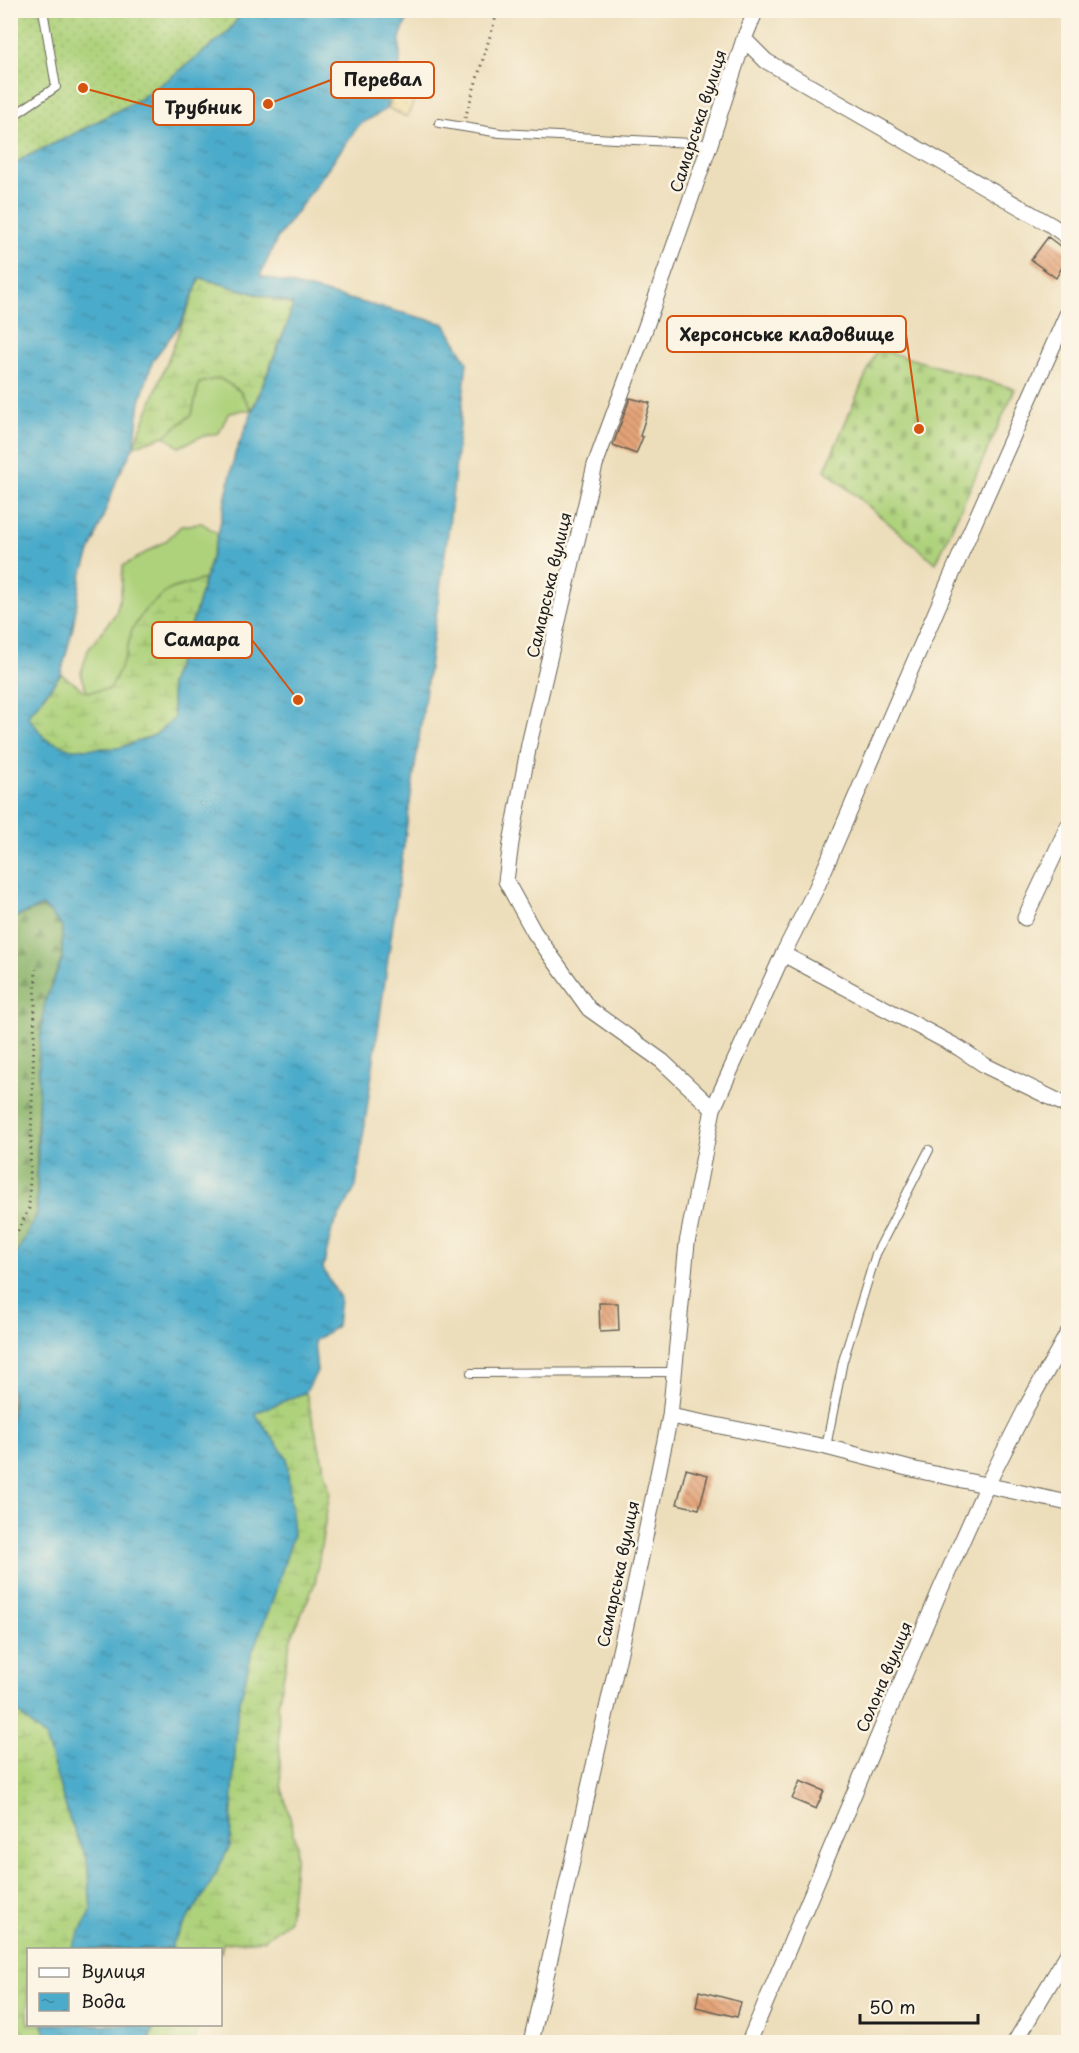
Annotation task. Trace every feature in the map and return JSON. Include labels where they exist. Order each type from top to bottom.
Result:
[{"type":"street","name":"Самарська вулиця","points":[[713,1109],[662,1061],[589,1009],[534,932],[506,880],[529,744],[595,465],[756,10]]},
{"type":"street","points":[[744,39],[766,61],[1051,225],[1068,237]]},
{"type":"street","name":"Самарська вулиця","points":[[531,2043],[636,1581],[670,1416],[687,1243],[713,1109],[783,954],[816,890],[1068,312]]},
{"type":"street","points":[[1025,918],[1068,826]]},
{"type":"street","points":[[783,954],[959,1048],[986,1066],[1068,1106]]},
{"type":"street","name":"Солона вулиця","points":[[749,2043],[941,1588],[987,1485],[1068,1333]]},
{"type":"street","points":[[670,1416],[826,1447],[907,1468],[1068,1503]]},
{"type":"street","points":[[1015,2043],[1068,1953]]},
{"type":"lane","points":[[10,118],[56,87],[43,10]]},
{"type":"lane","points":[[439,123],[500,133],[710,144]]},
{"type":"lane","points":[[826,1447],[843,1361],[876,1254],[929,1150]]},
{"type":"lane","points":[[471,1374],[674,1372]]},
{"type":"path","points":[[463,127],[498,10]]},
{"type":"path","points":[[10,1247],[29,1208],[36,969]]},
{"type":"green space","points":[[11,11],[243,11],[228,32],[138,100],[23,158],[11,168]]},
{"type":"green space","points":[[200,278],[293,305],[287,325],[252,410],[239,390],[219,378],[199,383],[192,414],[165,436],[134,446]]},
{"type":"green space","points":[[877,349],[1015,389],[936,563],[825,470]]},
{"type":"green space","points":[[219,378],[239,390],[252,410],[228,414],[219,433],[200,437],[179,447],[165,436],[192,414],[199,383]]},
{"type":"green space","points":[[202,523],[218,534],[205,579],[168,590],[132,630],[125,658],[110,689],[87,692],[81,673],[88,650],[116,613],[121,594],[123,566],[167,540],[181,526]]},
{"type":"green space","points":[[205,579],[170,684],[174,718],[155,735],[119,748],[71,749],[45,739],[28,717],[61,674],[87,692],[110,689],[125,658],[132,630],[144,611],[168,590]]},
{"type":"green space","points":[[43,906],[62,926],[62,959],[45,1001],[37,1125],[37,1214],[11,1265],[11,919]]},
{"type":"green space","points":[[11,1363],[255,1413],[306,1392],[330,1492],[315,1583],[291,1638],[278,1704],[281,1784],[297,1845],[289,1920],[264,1940],[223,1943],[222,1948],[27,1948],[27,2026],[199,2026],[194,2042],[11,2042]]},
{"type":"sand","points":[[402,76],[421,84],[407,117],[388,108]]},
{"type":"water","points":[[243,11],[410,11],[400,38],[400,71],[385,110],[359,125],[277,239],[260,276],[445,324],[467,362],[449,525],[356,1187],[332,1229],[323,1269],[340,1298],[337,1326],[314,1341],[317,1371],[306,1392],[255,1413],[287,1458],[293,1536],[272,1602],[252,1652],[237,1714],[230,1846],[207,1890],[172,1943],[172,1948],[72,1948],[91,1911],[87,1859],[69,1818],[45,1737],[15,1710],[10,1701],[10,1426],[13,1405],[10,1384],[11,1265],[37,1214],[39,1050],[45,1001],[62,959],[62,926],[43,906],[11,919],[11,168],[23,158],[138,100],[228,32]],"holes":[[[200,278],[293,304],[287,325],[235,454],[218,534],[194,617],[170,684],[174,718],[155,735],[119,748],[71,749],[45,739],[28,716],[61,674],[73,627],[81,577],[117,479],[134,446],[140,402],[153,360],[181,323]]]},
{"type":"water","points":[[44,2026],[155,2026],[149,2042],[49,2042]]},
{"type":"building","points":[[1048,237],[1068,252],[1056,278],[1031,260]]},
{"type":"building","points":[[630,398],[650,403],[640,436],[643,437],[636,454],[613,445]]},
{"type":"building","points":[[599,1303],[618,1303],[619,1331],[600,1332]]},
{"type":"building","points":[[686,1469],[708,1475],[699,1509],[677,1504]]},
{"type":"building","points":[[800,1781],[824,1791],[816,1809],[792,1799]]},
{"type":"building","points":[[699,1991],[741,2002],[737,2017],[696,2007]]},
{"type":"place","name":"Трубник","points":[[83,88]]},
{"type":"place","name":"Перевал","points":[[268,104]]},
{"type":"place","name":"Херсонське кладовище","points":[[919,429]]},
{"type":"place","name":"Самара","points":[[298,700]]}]
